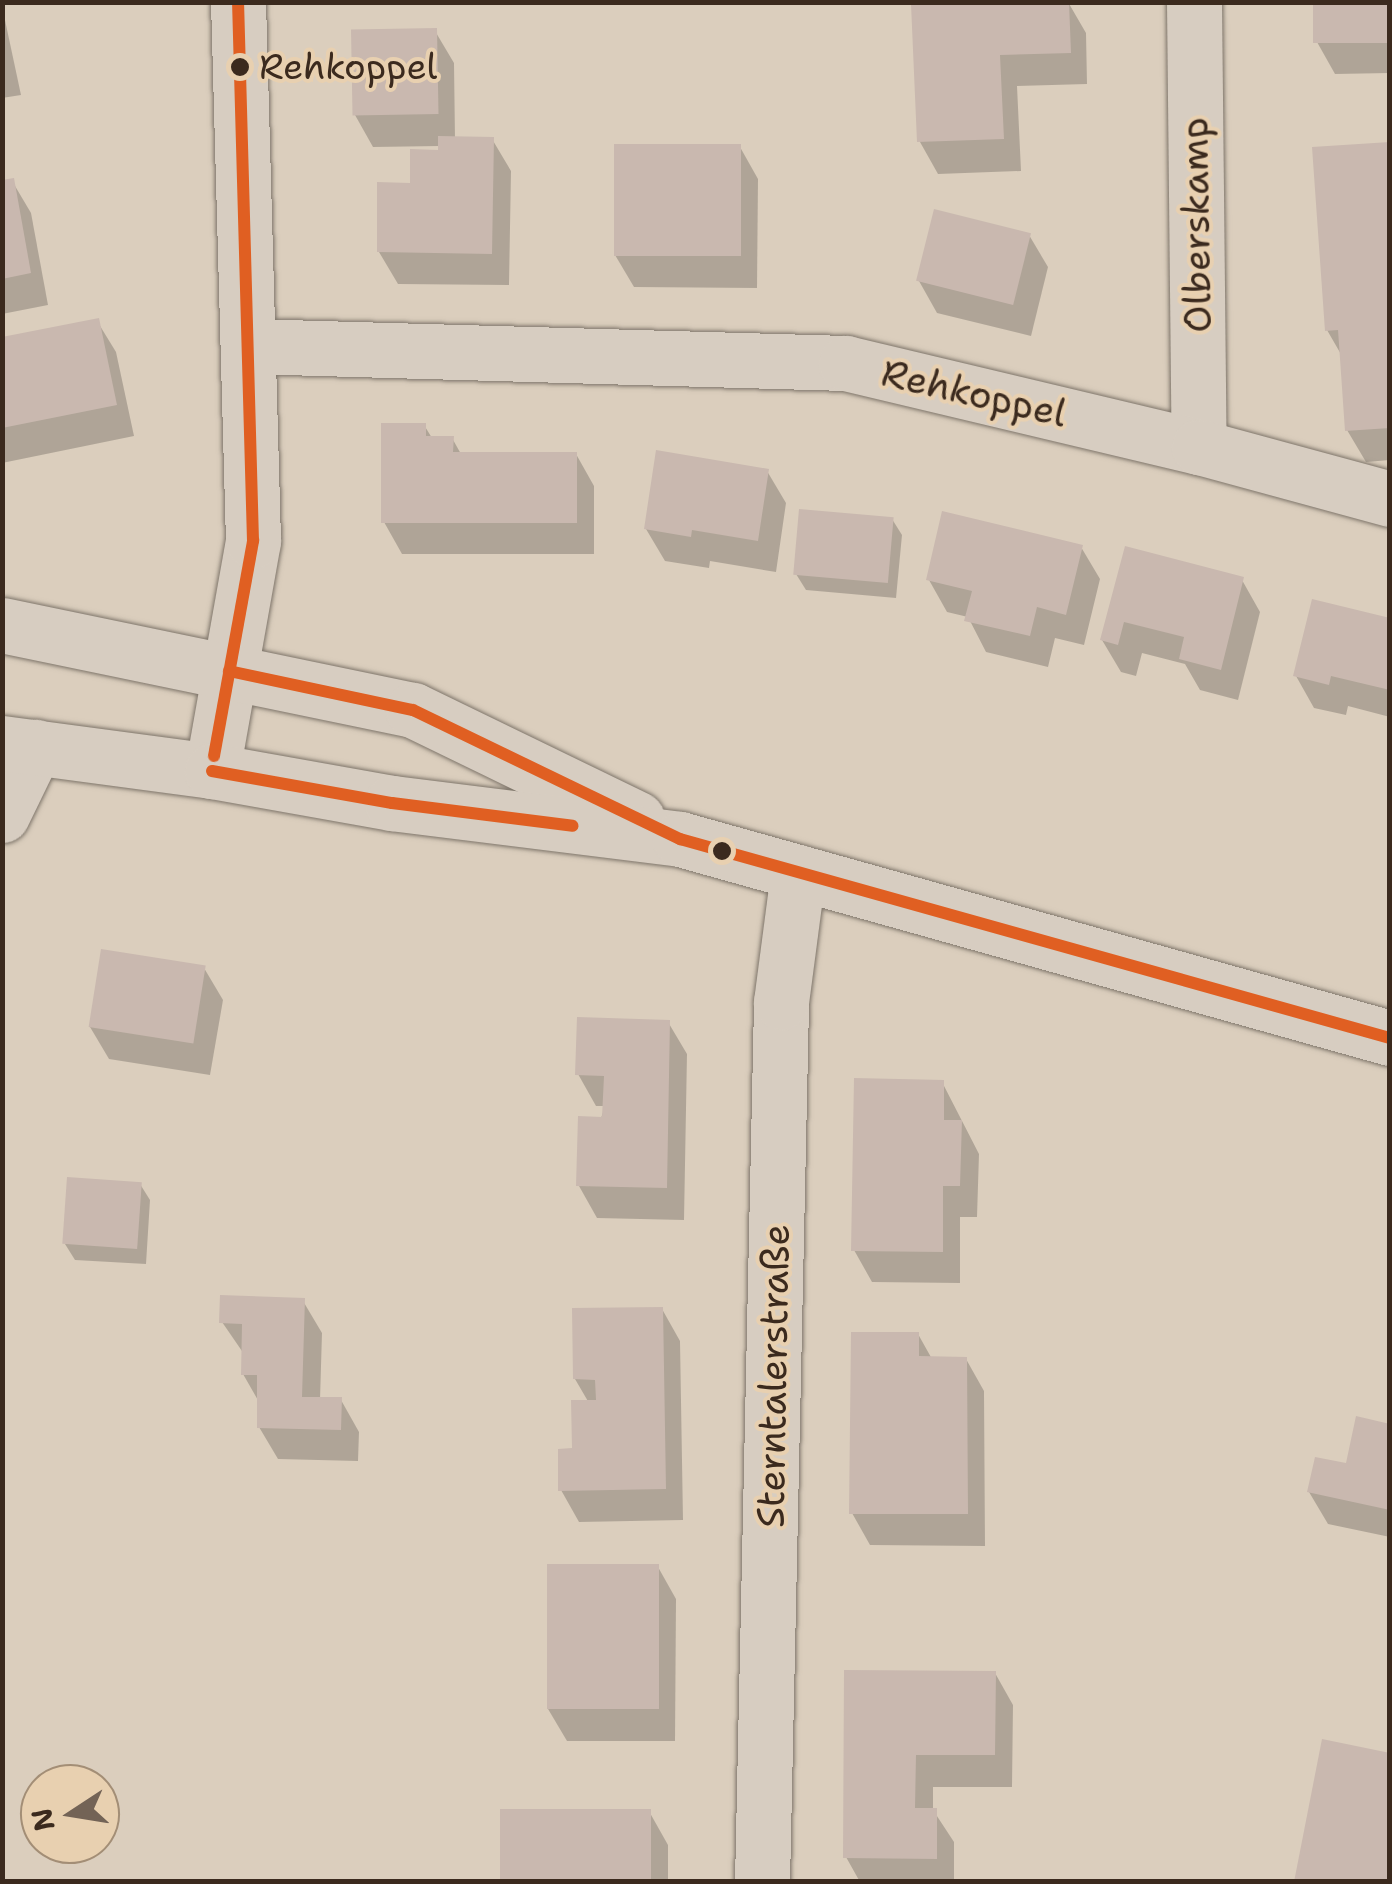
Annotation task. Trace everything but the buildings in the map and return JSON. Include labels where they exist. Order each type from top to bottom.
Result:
[{"type":"street","points":[[212,771],[252,541],[238,2]]},
{"type":"street","name":"Olberskamp","points":[[1194,2],[1199,447]]},
{"type":"street","name":"Rehkoppel","points":[[249,346],[846,363],[1199,447],[1390,499]]},
{"type":"street","points":[[2,625],[413,710],[680,840]]},
{"type":"street","points":[[2,814],[19,745],[212,771],[392,803],[680,840],[1390,1038]]},
{"type":"street","name":"Sterntalerstraße","points":[[762,1882],[781,1002],[798,872]]},
{"type":"transit line","points":[[214,756],[253,541],[238,2]]},
{"type":"transit line","points":[[229,671],[413,710],[680,839],[1390,1038]]},
{"type":"transit line","points":[[212,771],[392,803],[573,826]]},
{"type":"place","name":"Rehkoppel","points":[[240,67]]}]
